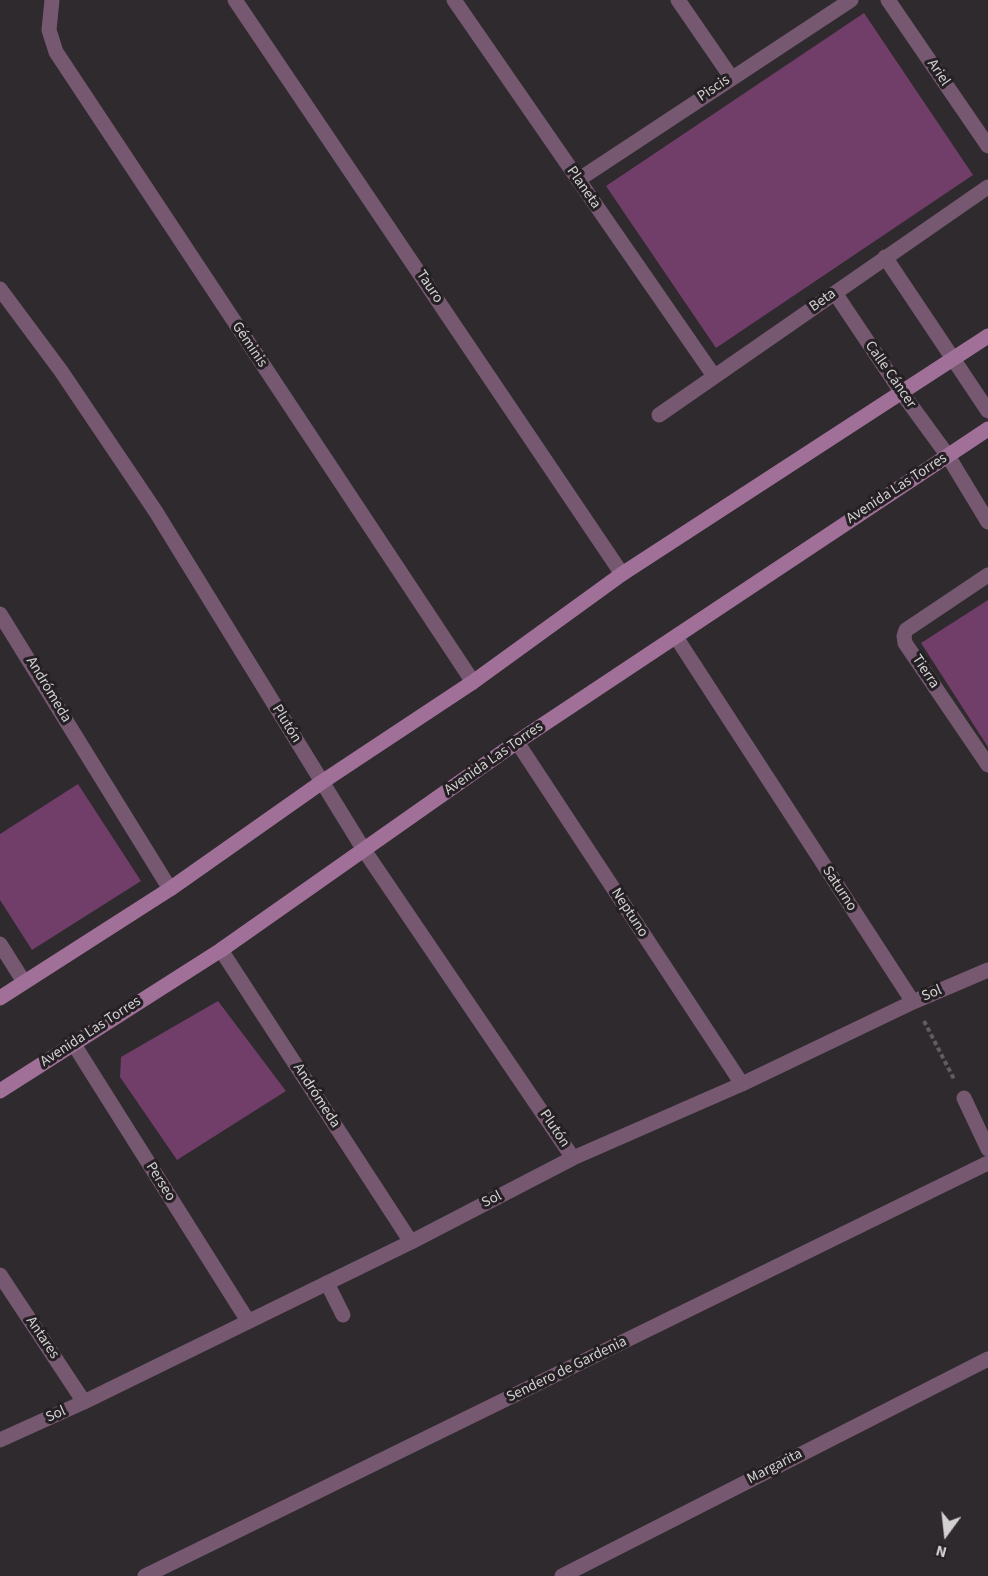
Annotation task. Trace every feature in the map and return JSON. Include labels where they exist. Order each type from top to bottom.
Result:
[{"type":"street","name":"Géminis","points":[[52,0],[49,30],[56,52],[473,682]]},
{"type":"street","name":"Tauro","points":[[235,0],[622,574]]},
{"type":"street","name":"Planeta","points":[[454,0],[714,376]]},
{"type":"street","points":[[678,0],[731,77]]},
{"type":"street","name":"Piscis","points":[[578,180],[851,0]]},
{"type":"street","name":"Ariel","points":[[888,0],[988,146]]},
{"type":"street","name":"Beta","points":[[659,414],[988,187]]},
{"type":"street","points":[[885,257],[988,411]]},
{"type":"street","name":"Plutón","points":[[0,289],[61,371],[156,512],[364,850],[573,1158]]},
{"type":"street","name":"Calle Cáncer","points":[[835,293],[902,393],[948,456],[988,522]]},
{"type":"street","points":[[0,998],[170,889],[322,782],[473,682],[622,574],[988,336]]},
{"type":"street","name":"Avenida Las Torres","points":[[0,1091],[221,950],[517,742],[988,429]]},
{"type":"street","name":"Tierra","points":[[988,575],[906,630],[904,636],[905,643],[988,765]]},
{"type":"street","name":"Andrómeda","points":[[0,614],[170,889]]},
{"type":"street","name":"Saturno","points":[[676,637],[913,1002]]},
{"type":"street","name":"Neptuno","points":[[517,742],[742,1084]]},
{"type":"street","points":[[0,944],[24,982]]},
{"type":"street","name":"Andrómeda","points":[[221,950],[411,1242]]},
{"type":"street","name":"Sol","points":[[0,1440],[84,1402],[411,1242],[573,1158],[742,1084],[913,1002],[988,970]]},
{"type":"street","name":"Perseo","points":[[73,1043],[248,1321]]},
{"type":"street","points":[[964,1098],[988,1149]]},
{"type":"street","name":"Sendero de Gardenia","points":[[145,1576],[988,1163]]},
{"type":"street","name":"Antares","points":[[0,1275],[84,1402]]},
{"type":"street","points":[[327,1283],[343,1315]]},
{"type":"street","name":"Margarita","points":[[562,1576],[988,1359]]},
{"type":"path","points":[[913,1002],[964,1098]]},
{"type":"shaded area","points":[[864,13],[973,175],[716,348],[606,186]]},
{"type":"shaded area","points":[[988,600],[988,747],[921,643]]},
{"type":"shaded area","points":[[78,784],[141,881],[32,950],[0,900],[0,834]]},
{"type":"shaded area","points":[[218,1001],[286,1091],[177,1160],[120,1077],[121,1057]]}]
